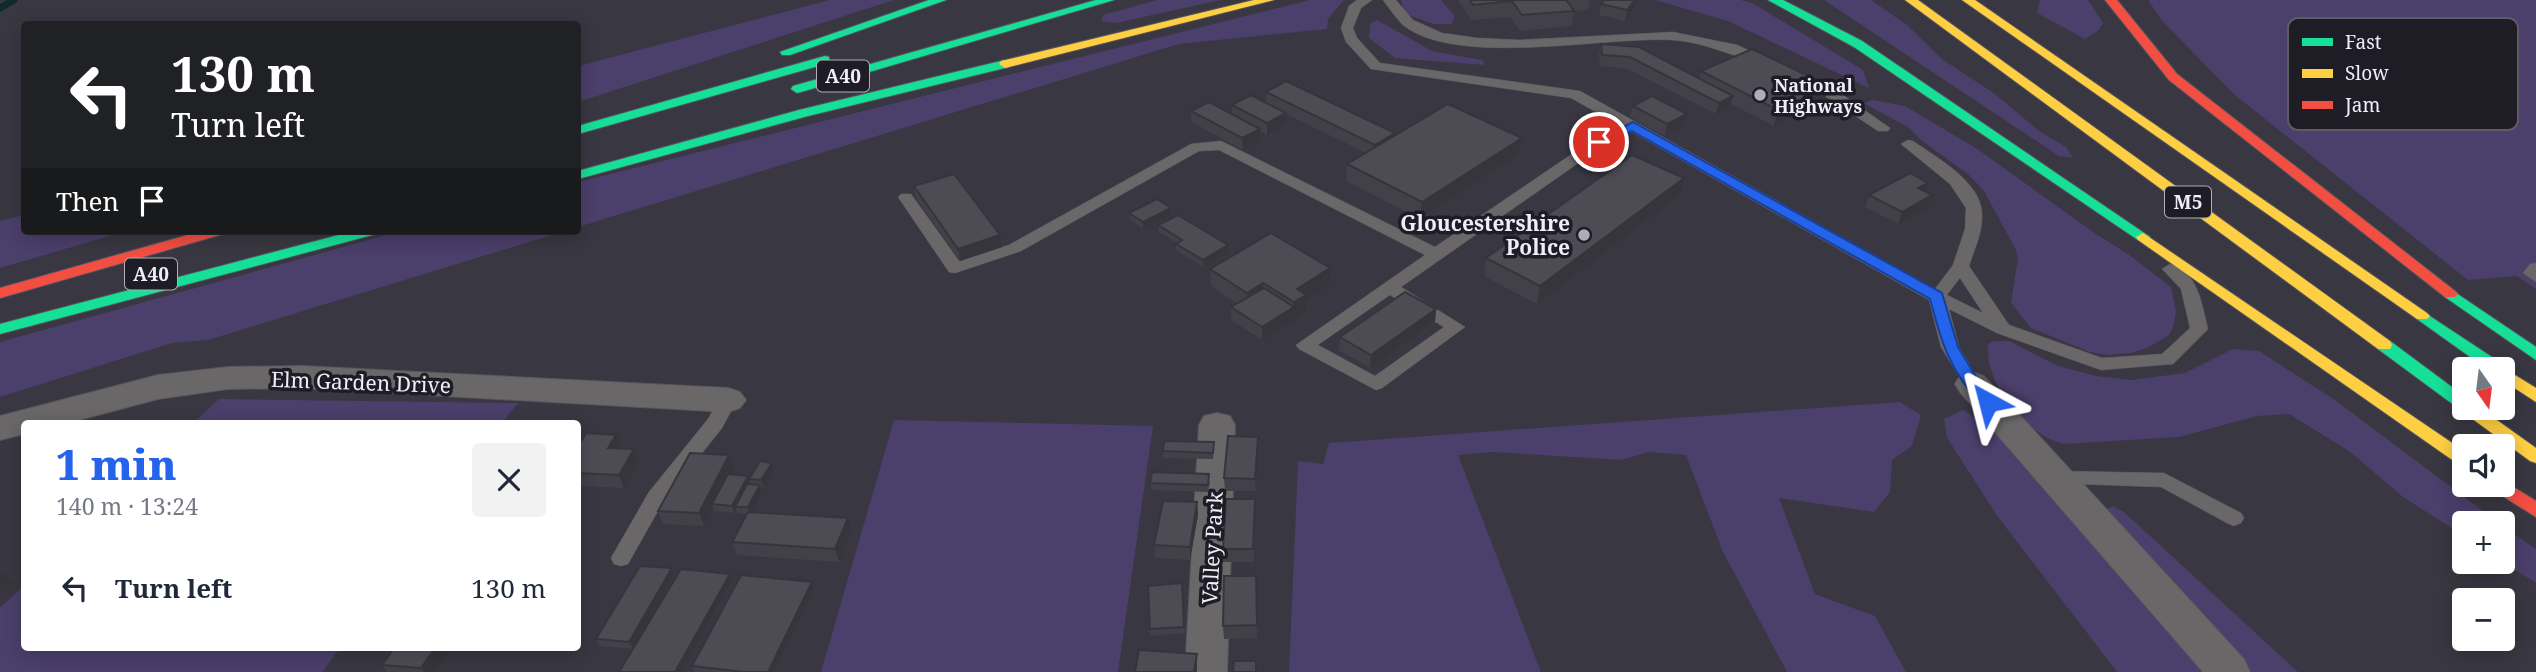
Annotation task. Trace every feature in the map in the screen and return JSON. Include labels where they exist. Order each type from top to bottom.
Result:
[{"type":"highway","points":[[771,57],[940,0]]},
{"type":"highway","name":"A40","points":[[776,95],[1108,0]]},
{"type":"highway","points":[[581,174],[804,113],[1268,0]]},
{"type":"highway","name":"M5","points":[[1774,0],[1857,44],[2131,229],[2452,452]]},
{"type":"highway","name":"M5","points":[[1912,0],[2452,395]]},
{"type":"highway","name":"M5","points":[[1968,0],[2481,357]]},
{"type":"highway","points":[[2111,0],[2173,77],[2420,273],[2536,355]]},
{"type":"highway","name":"A40","points":[[581,129],[841,56]]},
{"type":"highway","points":[[581,117],[745,66]]},
{"type":"highway","name":"A40","points":[[0,293],[204,235]]},
{"type":"highway","points":[[0,329],[357,235]]},
{"type":"highway","name":"A40","points":[[0,318],[249,246]]},
{"type":"highway","points":[[2515,381],[2536,396]]},
{"type":"highway","points":[[2485,420],[2536,457]]},
{"type":"highway","points":[[2515,495],[2536,510]]},
{"type":"street","name":"Elm Garden Drive","points":[[31,420],[158,387],[228,378],[302,377],[728,400]]},
{"type":"street","points":[[1972,384],[2229,672]]},
{"type":"street","name":"Elm Garden Drive","points":[[0,428],[21,423]]},
{"type":"street","name":"Valley Park","points":[[1206,672],[1217,425]]},
{"type":"lane","points":[[1366,0],[1355,6],[1347,28],[1351,39],[1376,66],[1574,94],[1937,297],[2003,329],[2101,364],[2167,360],[2199,329],[2189,287],[2131,229]]},
{"type":"lane","points":[[1389,0],[1401,19],[1424,31],[1464,40],[1498,44],[1542,44],[1619,36],[1672,36],[1710,41],[1754,55],[1835,96],[1883,128]]},
{"type":"lane","points":[[1388,288],[1456,327],[1376,384],[1305,345],[1599,142],[1633,126]]},
{"type":"lane","points":[[1908,144],[1959,185],[1974,208],[1961,266],[1937,297]]},
{"type":"lane","points":[[906,197],[955,268],[1015,248],[1196,147],[1221,145],[1436,254]]},
{"type":"lane","points":[[1961,266],[2003,329]]},
{"type":"lane","points":[[2536,268],[2531,273],[2536,277]]},
{"type":"lane","points":[[1937,297],[1950,347],[1972,384]]},
{"type":"lane","points":[[621,558],[656,497],[715,423],[728,400]]},
{"type":"lane","points":[[2056,478],[2164,480],[2234,519]]},
{"type":"shaded area","points":[[830,0],[894,0],[581,101],[581,65]]},
{"type":"shaded area","points":[[1157,0],[1221,0],[1116,23],[1101,21],[1103,15]]},
{"type":"shaded area","points":[[1310,0],[1344,0],[1328,19],[1327,29],[1179,44],[581,226],[581,181]]},
{"type":"shaded area","points":[[1401,0],[1441,0],[1455,16],[1452,24],[1434,24],[1408,15],[1404,13]]},
{"type":"shaded area","points":[[1655,0],[1741,0],[1754,4],[1863,70],[1869,88],[1728,21]]},
{"type":"shaded area","points":[[1824,0],[1871,0],[1907,25],[1942,59],[1995,94],[2039,131],[2066,147],[2073,158],[2059,156]]},
{"type":"shaded area","points":[[2040,0],[2088,0],[2103,23],[2099,30],[2085,39],[2037,13]]},
{"type":"shaded area","points":[[2148,0],[2536,0],[2536,289],[2517,276],[2468,280],[2236,96],[2163,22]]},
{"type":"shaded area","points":[[1377,20],[1432,51],[1482,60],[1485,65],[1395,58],[1369,38],[1370,24]]},
{"type":"shaded area","points":[[1873,100],[1905,106],[1976,148],[2171,287],[2176,311],[2173,328],[2168,336],[2132,353],[2108,355],[2090,352],[2031,328],[2011,303],[2018,258],[2016,250],[1984,191],[1969,175],[1921,140],[1908,127],[1863,103]]},
{"type":"shaded area","points":[[21,216],[21,235],[113,235],[0,268],[0,221]]},
{"type":"shaded area","points":[[387,235],[552,235],[208,340],[172,343],[0,397],[0,342]]},
{"type":"shaded area","points":[[1994,341],[2009,341],[2058,366],[2096,376],[2131,380],[2185,373],[2233,349],[2259,351],[2335,400],[2452,488],[2452,497],[2464,497],[2483,511],[2452,511],[2452,528],[2403,497],[2349,451],[2289,414],[2257,416],[2179,437],[2063,444],[2035,430],[2010,405],[1993,375],[1988,344]]},
{"type":"shaded area","points":[[219,399],[518,403],[504,420],[196,420]]},
{"type":"shaded area","points":[[1900,402],[1921,415],[1912,446],[1892,460],[1890,492],[1874,512],[1779,498],[1815,594],[1875,616],[1906,672],[1787,672],[1723,552],[1686,455],[1648,452],[1621,460],[1494,452],[1458,455],[1541,672],[1289,672],[1298,461],[1323,464],[1329,443]]},
{"type":"shaded area","points":[[1963,410],[2022,447],[2212,672],[2117,672],[1998,517],[1947,438],[1944,419]]},
{"type":"shaded area","points":[[894,420],[1153,426],[1118,672],[821,672]]},
{"type":"shaded area","points":[[2113,506],[2124,512],[2298,672],[2247,672],[2227,652],[2107,509]]},
{"type":"shaded area","points":[[2515,534],[2536,549],[2536,583],[2515,570]]},
{"type":"shaded area","points":[[21,588],[21,651],[338,651],[322,672],[0,672],[0,608]]},
{"type":"building","points":[[1470,0],[1566,0],[1574,11],[1522,15],[1512,1],[1473,5]]},
{"type":"building","points":[[1604,0],[1635,0],[1627,10],[1601,4]]},
{"type":"building","points":[[1601,44],[1639,47],[1733,96],[1719,103],[1630,57],[1602,55]]},
{"type":"building","points":[[1752,49],[1829,86],[1778,110],[1701,71]]},
{"type":"building","points":[[1286,81],[1395,133],[1375,145],[1266,92]]},
{"type":"building","points":[[1251,95],[1286,113],[1267,123],[1232,105]]},
{"type":"building","points":[[1652,96],[1687,114],[1667,124],[1633,106]]},
{"type":"building","points":[[1209,102],[1260,129],[1242,138],[1191,111]]},
{"type":"building","points":[[1448,104],[1522,138],[1422,202],[1347,164]]},
{"type":"building","name":"Gloucestershire Police","points":[[1632,155],[1684,178],[1540,286],[1486,258]]},
{"type":"building","points":[[1910,173],[1928,183],[1918,188],[1932,195],[1902,212],[1869,195]]},
{"type":"building","points":[[954,174],[1000,235],[958,249],[914,186]]},
{"type":"building","points":[[1157,199],[1171,208],[1143,222],[1129,213]]},
{"type":"building","points":[[1178,215],[1228,245],[1203,260],[1176,244],[1182,240],[1158,225]]},
{"type":"building","points":[[1271,233],[1330,268],[1297,289],[1306,295],[1294,302],[1263,283],[1247,293],[1210,269]]},
{"type":"building","points":[[1264,288],[1294,307],[1262,327],[1231,307]]},
{"type":"building","points":[[1405,292],[1436,309],[1371,355],[1340,337]]},
{"type":"building","points":[[586,433],[616,435],[608,448],[634,449],[619,475],[581,473],[581,441]]},
{"type":"building","points":[[1228,436],[1258,437],[1255,479],[1224,478]]},
{"type":"building","points":[[1164,441],[1214,442],[1213,453],[1163,451]]},
{"type":"building","points":[[690,453],[729,455],[699,513],[658,511]]},
{"type":"building","points":[[760,461],[772,463],[761,480],[749,479]]},
{"type":"building","points":[[1152,472],[1209,474],[1208,485],[1150,483]]},
{"type":"building","points":[[728,474],[748,476],[732,506],[712,504]]},
{"type":"building","points":[[747,484],[760,485],[748,507],[735,507]]},
{"type":"building","points":[[1226,499],[1255,499],[1253,549],[1223,549]]},
{"type":"building","points":[[1163,501],[1197,502],[1190,547],[1154,545]]},
{"type":"building","points":[[748,512],[848,518],[835,549],[732,542]]},
{"type":"building","points":[[640,566],[672,568],[629,642],[596,639]]},
{"type":"building","points":[[681,569],[730,574],[675,672],[619,672]]},
{"type":"building","points":[[741,575],[812,582],[768,672],[692,666]]},
{"type":"building","points":[[1224,576],[1256,576],[1257,625],[1223,626]]},
{"type":"building","points":[[1182,583],[1184,627],[1150,629],[1148,586]]},
{"type":"building","points":[[1139,650],[1197,654],[1194,672],[1135,672]]},
{"type":"building","points":[[392,651],[433,651],[421,668],[382,665]]},
{"type":"building","points":[[1234,661],[1256,661],[1256,672],[1233,672]]},
{"type":"waterway","points":[[0,8],[14,0]]},
{"type":"traffic: fast","points":[[786,52],[940,0]]},
{"type":"traffic: fast","points":[[797,89],[1108,0]]},
{"type":"traffic: fast","points":[[1774,0],[1858,44],[2143,237]]},
{"type":"traffic: fast","points":[[581,129],[825,60]]},
{"type":"traffic: fast","points":[[581,174],[804,113],[1005,64]]},
{"type":"traffic: fast","points":[[0,329],[356,235]]},
{"type":"traffic: fast","points":[[2450,294],[2536,355]]},
{"type":"traffic: fast","points":[[2422,316],[2481,357]]},
{"type":"traffic: fast","points":[[2384,345],[2452,395]]},
{"type":"traffic: slow","points":[[1005,64],[1268,0]]},
{"type":"traffic: slow","points":[[1911,0],[2384,345]]},
{"type":"traffic: slow","points":[[1968,0],[2422,316]]},
{"type":"traffic: slow","points":[[2143,237],[2452,452]]},
{"type":"traffic: slow","points":[[2515,381],[2536,396]]},
{"type":"traffic: slow","points":[[2485,420],[2536,457]]},
{"type":"traffic: jam","points":[[2111,0],[2173,77],[2450,294]]},
{"type":"traffic: jam","points":[[0,293],[204,235]]},
{"type":"traffic: jam","points":[[2515,496],[2536,510]]},
{"type":"place","name":"National Highways","points":[[1760,95]]},
{"type":"place","name":"Gloucestershire Police","points":[[1584,235]]},
{"type":"route","points":[[1599,142],[1633,126],[1937,297],[1950,347],[1972,384],[1988,402]]}]
